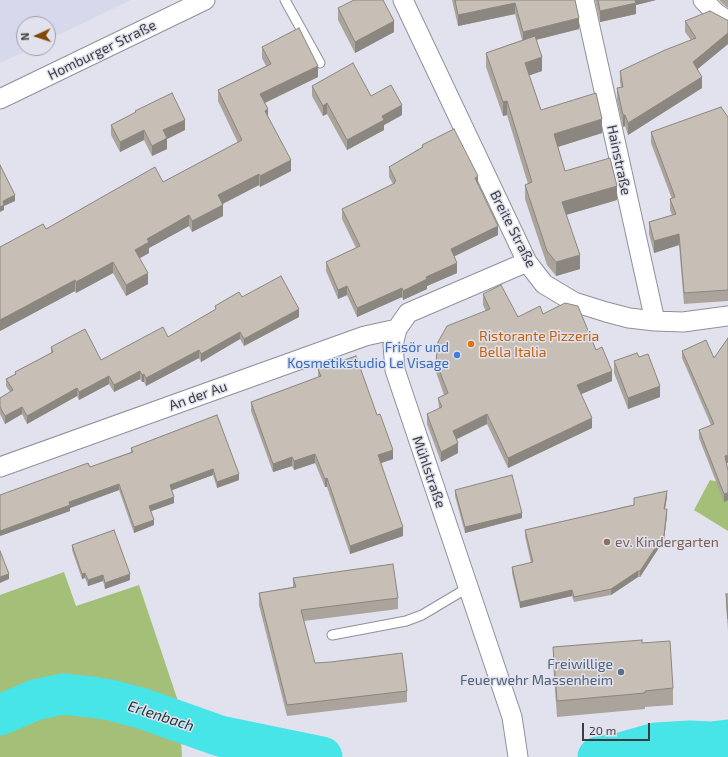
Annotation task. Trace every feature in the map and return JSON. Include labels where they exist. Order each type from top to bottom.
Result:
[{"type":"street","name":"Homburger Straße","points":[[0,99],[205,0]]},
{"type":"street","name":"Breite Straße","points":[[403,0],[527,262],[544,284],[574,302],[629,318],[683,322],[728,316]]},
{"type":"street","name":"Hainstraße","points":[[584,0],[655,321]]},
{"type":"street","points":[[703,0],[716,13],[728,21]]},
{"type":"street","name":"Mühlstraße","points":[[517,749],[512,717],[504,692],[395,370],[393,345],[397,329],[408,313],[527,262]]},
{"type":"street","name":"An der Au","points":[[0,467],[365,336],[397,329]]},
{"type":"lane","points":[[285,0],[320,63]]},
{"type":"lane","points":[[332,635],[406,621],[422,615],[469,587]]},
{"type":"shaded area","points":[[0,0],[131,0],[56,36],[56,16],[16,16],[16,56],[0,63]]},
{"type":"green space","points":[[710,480],[728,484],[728,531],[694,510]]},
{"type":"green space","points":[[64,572],[76,606],[139,585],[179,704],[182,757],[0,757],[0,595]]},
{"type":"building","points":[[354,0],[383,0],[394,21],[355,42],[338,8]]},
{"type":"building","points":[[455,0],[575,0],[579,18],[523,32],[515,3],[458,15]]},
{"type":"building","points":[[598,0],[635,0],[636,3],[600,11]]},
{"type":"building","points":[[710,11],[728,20],[728,33],[693,62],[702,77],[628,123],[625,115],[623,115],[617,88],[623,87],[620,71],[665,50],[696,38],[685,21]]},
{"type":"building","points":[[299,28],[318,66],[260,94],[268,109],[265,111],[291,160],[260,176],[259,174],[218,195],[223,205],[192,221],[189,215],[147,239],[149,242],[135,250],[148,273],[126,285],[113,262],[76,282],[75,280],[0,320],[0,247],[43,224],[46,229],[155,167],[163,182],[242,140],[218,90],[271,64],[262,47]]},
{"type":"building","points":[[535,36],[542,57],[525,63],[541,110],[596,93],[602,119],[554,134],[565,171],[610,158],[617,186],[562,202],[580,255],[556,262],[547,251],[525,185],[532,182],[507,101],[503,102],[486,53]]},
{"type":"building","points":[[353,63],[371,96],[391,85],[402,105],[382,116],[384,120],[347,140],[327,103],[323,106],[312,86]]},
{"type":"building","points":[[172,93],[185,120],[163,130],[167,138],[152,146],[144,130],[120,142],[111,125],[136,112],[135,111]]},
{"type":"building","points":[[721,107],[728,117],[728,290],[684,293],[679,234],[654,241],[649,222],[676,214],[670,199],[675,197],[651,132]]},
{"type":"building","points":[[454,129],[478,176],[475,178],[498,226],[451,249],[457,263],[426,277],[427,279],[403,291],[402,288],[357,308],[347,286],[338,290],[326,262],[360,246],[342,209],[395,183],[394,182],[396,181],[389,167],[423,147],[422,145]]},
{"type":"building","points":[[0,165],[15,195],[3,201],[4,205],[0,207]]},
{"type":"building","points":[[281,276],[299,309],[244,339],[240,332],[201,354],[199,350],[146,378],[140,371],[114,385],[109,376],[79,392],[77,388],[27,416],[22,407],[5,416],[0,407],[0,398],[13,390],[6,379],[16,374],[15,372],[53,352],[51,347],[85,329],[101,360],[163,327],[168,337],[216,309],[215,306],[239,292],[242,297]]},
{"type":"building","points":[[501,285],[518,317],[540,306],[543,314],[565,303],[578,306],[596,350],[602,347],[612,371],[577,385],[592,418],[508,458],[487,414],[453,431],[458,443],[441,452],[427,414],[442,407],[438,398],[448,393],[436,362],[438,342],[447,326],[490,309],[483,294]]},
{"type":"building","points":[[728,338],[728,455],[725,456],[728,471],[728,493],[724,494],[699,430],[714,424],[682,351],[706,340],[714,358]]},
{"type":"building","points":[[637,353],[639,357],[648,354],[660,386],[628,398],[614,361]]},
{"type":"building","points":[[356,356],[377,415],[380,414],[393,450],[378,455],[403,527],[350,546],[327,478],[325,479],[315,454],[294,461],[292,457],[273,464],[251,402],[321,376],[318,369]]},
{"type":"building","points":[[217,415],[239,474],[217,482],[213,469],[170,485],[174,497],[149,506],[154,520],[134,527],[119,484],[69,502],[70,505],[0,531],[0,495],[88,463],[90,467],[133,452],[131,448]]},
{"type":"building","points":[[512,475],[522,513],[465,527],[455,490]]},
{"type":"building","points":[[667,491],[664,509],[667,509],[664,535],[640,571],[611,589],[574,597],[572,590],[520,602],[512,567],[533,562],[525,530],[634,505],[634,498]]},
{"type":"building","points":[[114,530],[130,574],[105,583],[103,575],[88,580],[85,573],[82,574],[72,545]]},
{"type":"building","points":[[0,551],[9,574],[0,577]]},
{"type":"building","points":[[393,564],[398,598],[301,610],[315,663],[402,653],[407,691],[287,705],[259,593],[296,587],[293,578]]},
{"type":"building","points":[[726,594],[728,594],[728,619]]},
{"type":"building","points":[[642,640],[642,643],[670,641],[673,688],[645,691],[645,693],[557,701],[553,647]]},
{"type":"waterway","name":"Erlenbach","points":[[0,715],[35,700],[63,694],[91,697],[141,708],[220,736],[322,757]]},
{"type":"waterway","name":"Erlenbach","points":[[598,757],[621,753],[656,743],[690,741],[711,742],[728,740]]},
{"type":"place","name":"Ristorante Pizzeria Bella Italia","points":[[471,344]]},
{"type":"place","name":"Frisör und Kosmetikstudio Le Visage","points":[[457,355]]},
{"type":"place","name":"ev. Kindergarten","points":[[607,542]]},
{"type":"place","name":"Freiwillige Feuerwehr Massenheim","points":[[621,672]]}]
